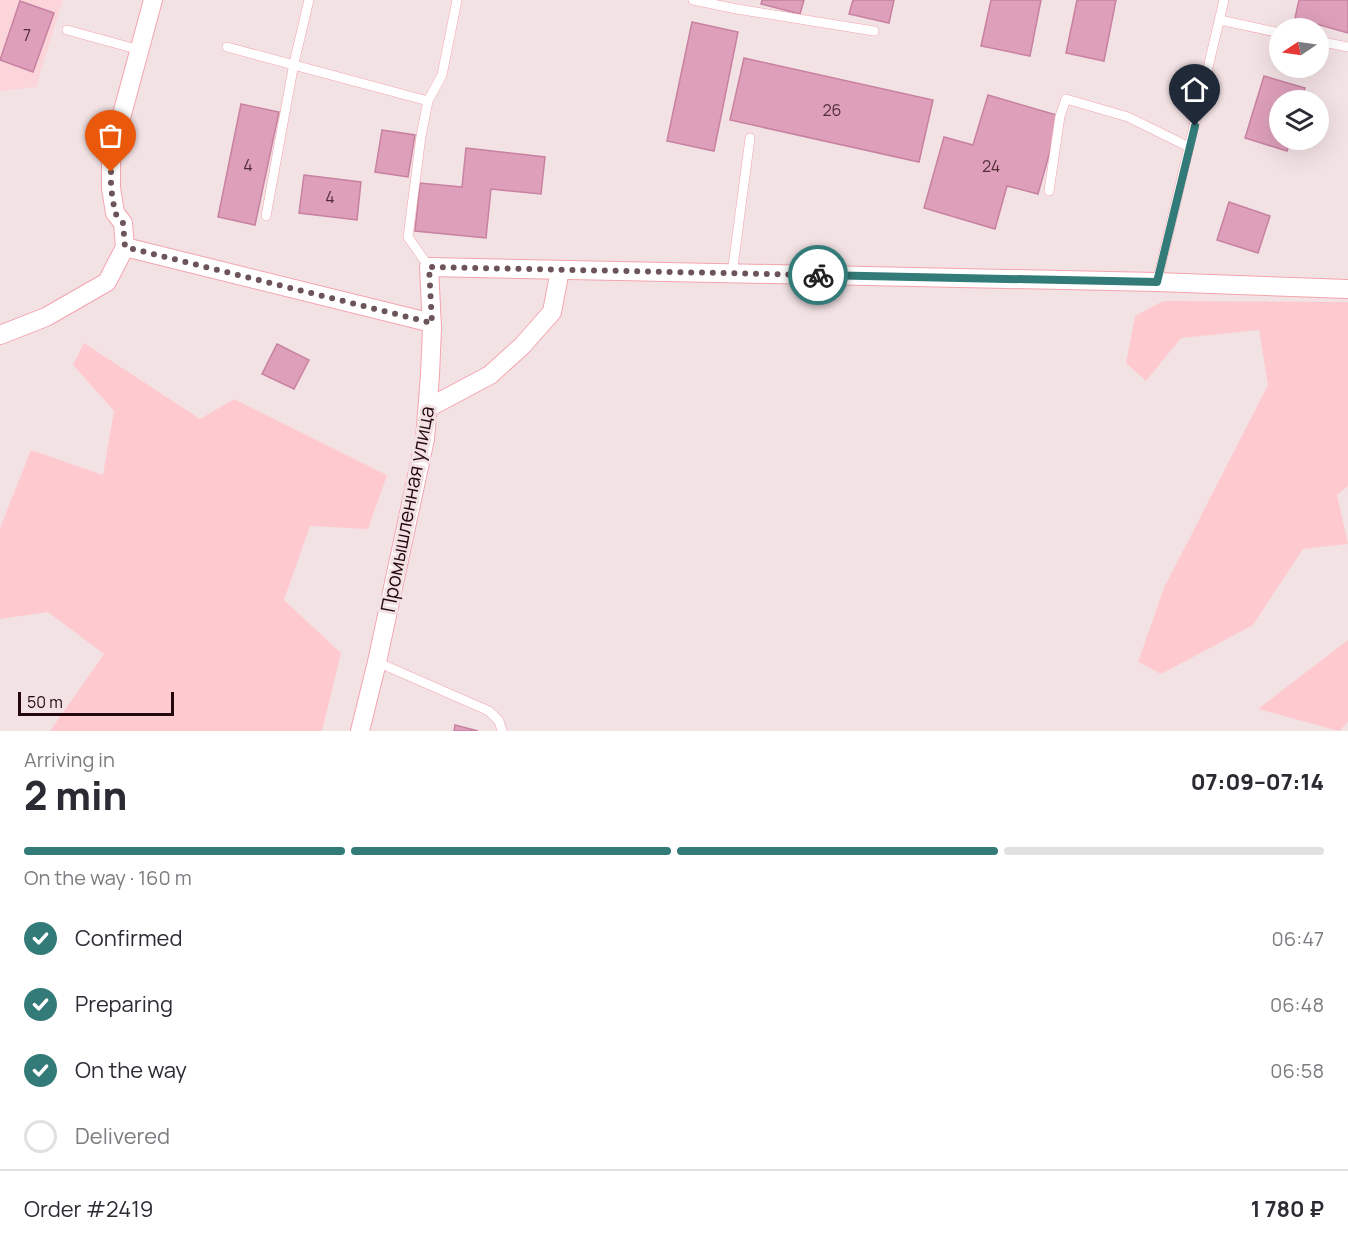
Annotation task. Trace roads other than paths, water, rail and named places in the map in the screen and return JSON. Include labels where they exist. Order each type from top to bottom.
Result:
[{"type":"street","points":[[0,335],[46,317],[107,282],[125,247],[123,223],[115,213],[111,188],[111,155],[153,0]]},
{"type":"street","points":[[125,247],[432,323]]},
{"type":"street","points":[[429,267],[1157,282],[1348,290]]},
{"type":"street","name":"Промышленная улица","points":[[360,731],[416,490],[425,439],[432,323],[429,267]]},
{"type":"street","points":[[428,408],[490,375],[522,346],[552,312],[560,270]]},
{"type":"lane","points":[[266,216],[294,63],[309,0]]},
{"type":"lane","points":[[429,267],[408,237],[421,136],[428,101],[442,75],[457,0]]},
{"type":"lane","points":[[693,0],[738,5],[874,30]]},
{"type":"lane","points":[[1157,282],[1224,0]]},
{"type":"lane","points":[[1220,20],[1269,31]]},
{"type":"lane","points":[[67,30],[140,50]]},
{"type":"lane","points":[[1329,43],[1348,47]]},
{"type":"lane","points":[[227,47],[294,63],[428,101]]},
{"type":"lane","points":[[1049,191],[1060,116],[1066,99],[1128,117],[1190,147]]},
{"type":"lane","points":[[732,274],[750,138]]},
{"type":"lane","points":[[377,662],[489,711],[498,721],[501,731]]}]
